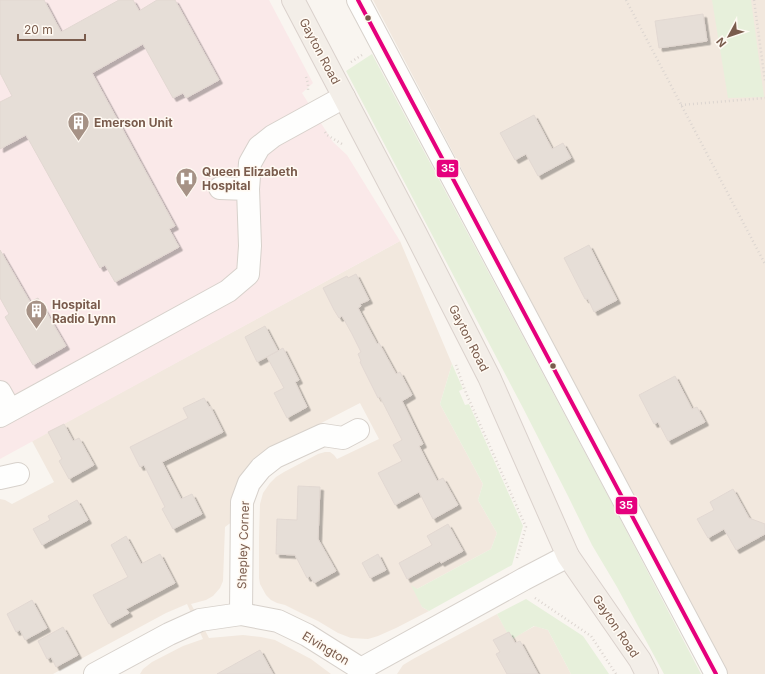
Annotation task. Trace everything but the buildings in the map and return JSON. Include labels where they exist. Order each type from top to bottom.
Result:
[{"type":"main road","name":"Gayton Road","points":[[293,0],[489,377],[568,556],[640,660],[647,674]]},
{"type":"street","points":[[358,0],[716,674]]},
{"type":"street","points":[[4,406],[228,292],[248,274],[250,246],[248,189],[250,163],[259,147],[274,136],[344,97]]},
{"type":"street","points":[[220,188],[248,189]]},
{"type":"street","name":"Shepley Corner","points":[[241,614],[242,502],[249,483],[261,468],[275,457],[322,435],[343,438],[358,430]]},
{"type":"street","name":"Elvington","points":[[100,673],[169,634],[200,620],[241,614],[278,621],[307,635],[362,671],[524,579],[568,556]]},
{"type":"path","points":[[626,0],[765,264]]},
{"type":"path","points":[[754,0],[765,81]]},
{"type":"path","points":[[331,73],[362,55],[361,48]]},
{"type":"path","points":[[306,75],[308,83],[308,102],[327,135],[345,146]]},
{"type":"path","points":[[681,105],[765,98]]},
{"type":"path","points":[[456,364],[466,393],[526,527],[516,562],[524,579],[534,597],[591,636],[616,674]]},
{"type":"shaded area","name":"Queen Elizabeth Hospital","points":[[0,0],[269,0],[313,83],[302,93],[333,142],[347,155],[400,241],[0,459]]},
{"type":"shaded area","points":[[373,0],[765,0],[765,674],[727,674]]},
{"type":"shaded area","points":[[400,241],[452,364],[440,404],[483,484],[478,500],[497,533],[491,549],[417,589],[422,607],[429,611],[396,628],[368,639],[351,638],[338,633],[318,621],[271,600],[266,595],[260,584],[259,578],[260,504],[263,493],[276,477],[318,454],[330,452],[337,459],[379,439],[360,403],[271,449],[233,521],[225,527],[223,581],[220,588],[213,596],[206,600],[191,604],[209,638],[243,635],[275,640],[311,659],[331,674],[140,674],[143,669],[152,662],[183,646],[203,639],[187,604],[166,613],[53,674],[0,674],[0,499],[12,504],[54,482],[32,441]]},
{"type":"shaded area","points":[[497,614],[511,639],[535,626],[548,630],[571,674],[397,674],[403,665],[413,659]]},
{"type":"green space","points":[[712,0],[751,0],[764,97],[728,98]]},
{"type":"green space","points":[[372,54],[617,513],[701,674],[664,674],[617,587],[592,545],[523,408],[346,71]]},
{"type":"green space","points":[[452,364],[463,389],[459,391],[465,405],[469,404],[523,526],[512,565],[429,611],[422,607],[411,585],[417,589],[491,549],[497,533],[478,500],[483,484],[440,404]]},
{"type":"green space","points":[[526,599],[583,636],[609,674],[571,674],[548,630],[534,626],[511,640],[497,614]]},
{"type":"transit line","name":"35","points":[[358,0],[716,674]]},
{"type":"place","name":"Emerson Unit","points":[[79,142]]},
{"type":"place","name":"Queen Elizabeth Hospital","points":[[187,198]]},
{"type":"place","name":"Hospital Radio Lynn","points":[[36,330]]}]
